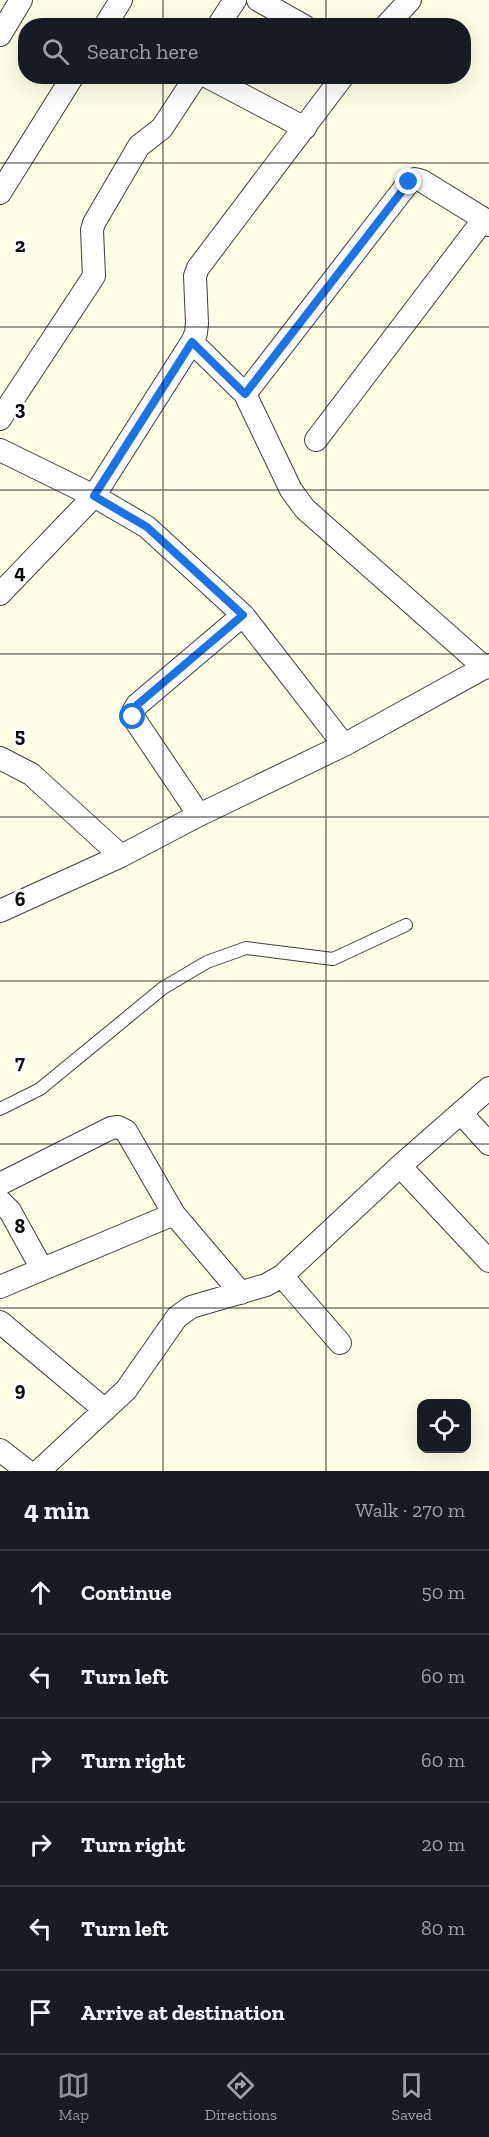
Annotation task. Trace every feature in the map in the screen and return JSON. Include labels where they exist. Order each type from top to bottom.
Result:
[{"type":"street","points":[[112,18],[121,0]]},
{"type":"street","points":[[223,18],[235,0]]},
{"type":"street","points":[[258,0],[290,18]]},
{"type":"street","points":[[393,18],[410,0]]},
{"type":"street","points":[[0,35],[11,7]]},
{"type":"street","points":[[0,193],[68,84]]},
{"type":"street","points":[[0,419],[94,276],[92,230],[100,214],[139,146],[159,132],[191,84]]},
{"type":"street","points":[[221,84],[305,128]]},
{"type":"street","points":[[0,594],[94,496],[192,342],[197,323],[195,285],[198,268],[337,84]]},
{"type":"street","points":[[245,394],[409,182],[415,179],[422,181],[487,222],[316,440]]},
{"type":"street","points":[[0,910],[121,856],[199,815],[344,745],[487,666],[305,509],[291,490],[245,394],[192,342]]},
{"type":"street","points":[[0,450],[94,496],[147,527],[243,615],[344,745]]},
{"type":"street","points":[[199,815],[133,717],[134,710],[243,615]]},
{"type":"street","points":[[0,758],[31,774],[121,856]]},
{"type":"street","points":[[39,1471],[132,1384],[177,1317],[191,1307],[266,1285],[282,1276],[400,1166],[489,1088]]},
{"type":"street","points":[[461,1113],[489,1144]]},
{"type":"street","points":[[0,1184],[111,1128],[118,1127],[126,1131],[174,1214],[242,1293]]},
{"type":"street","points":[[400,1166],[489,1262]]},
{"type":"street","points":[[0,1201],[10,1211],[42,1269]]},
{"type":"street","points":[[0,1287],[174,1214]]},
{"type":"street","points":[[282,1276],[340,1343]]},
{"type":"street","points":[[0,1322],[105,1410]]},
{"type":"street","points":[[0,1450],[27,1471]]},
{"type":"lane","points":[[0,1109],[40,1089],[157,993],[207,962],[246,948],[333,958],[406,925]]},
{"type":"route","points":[[133,717],[137,705],[243,615],[147,527],[94,496],[192,342],[245,394],[409,182]]}]
